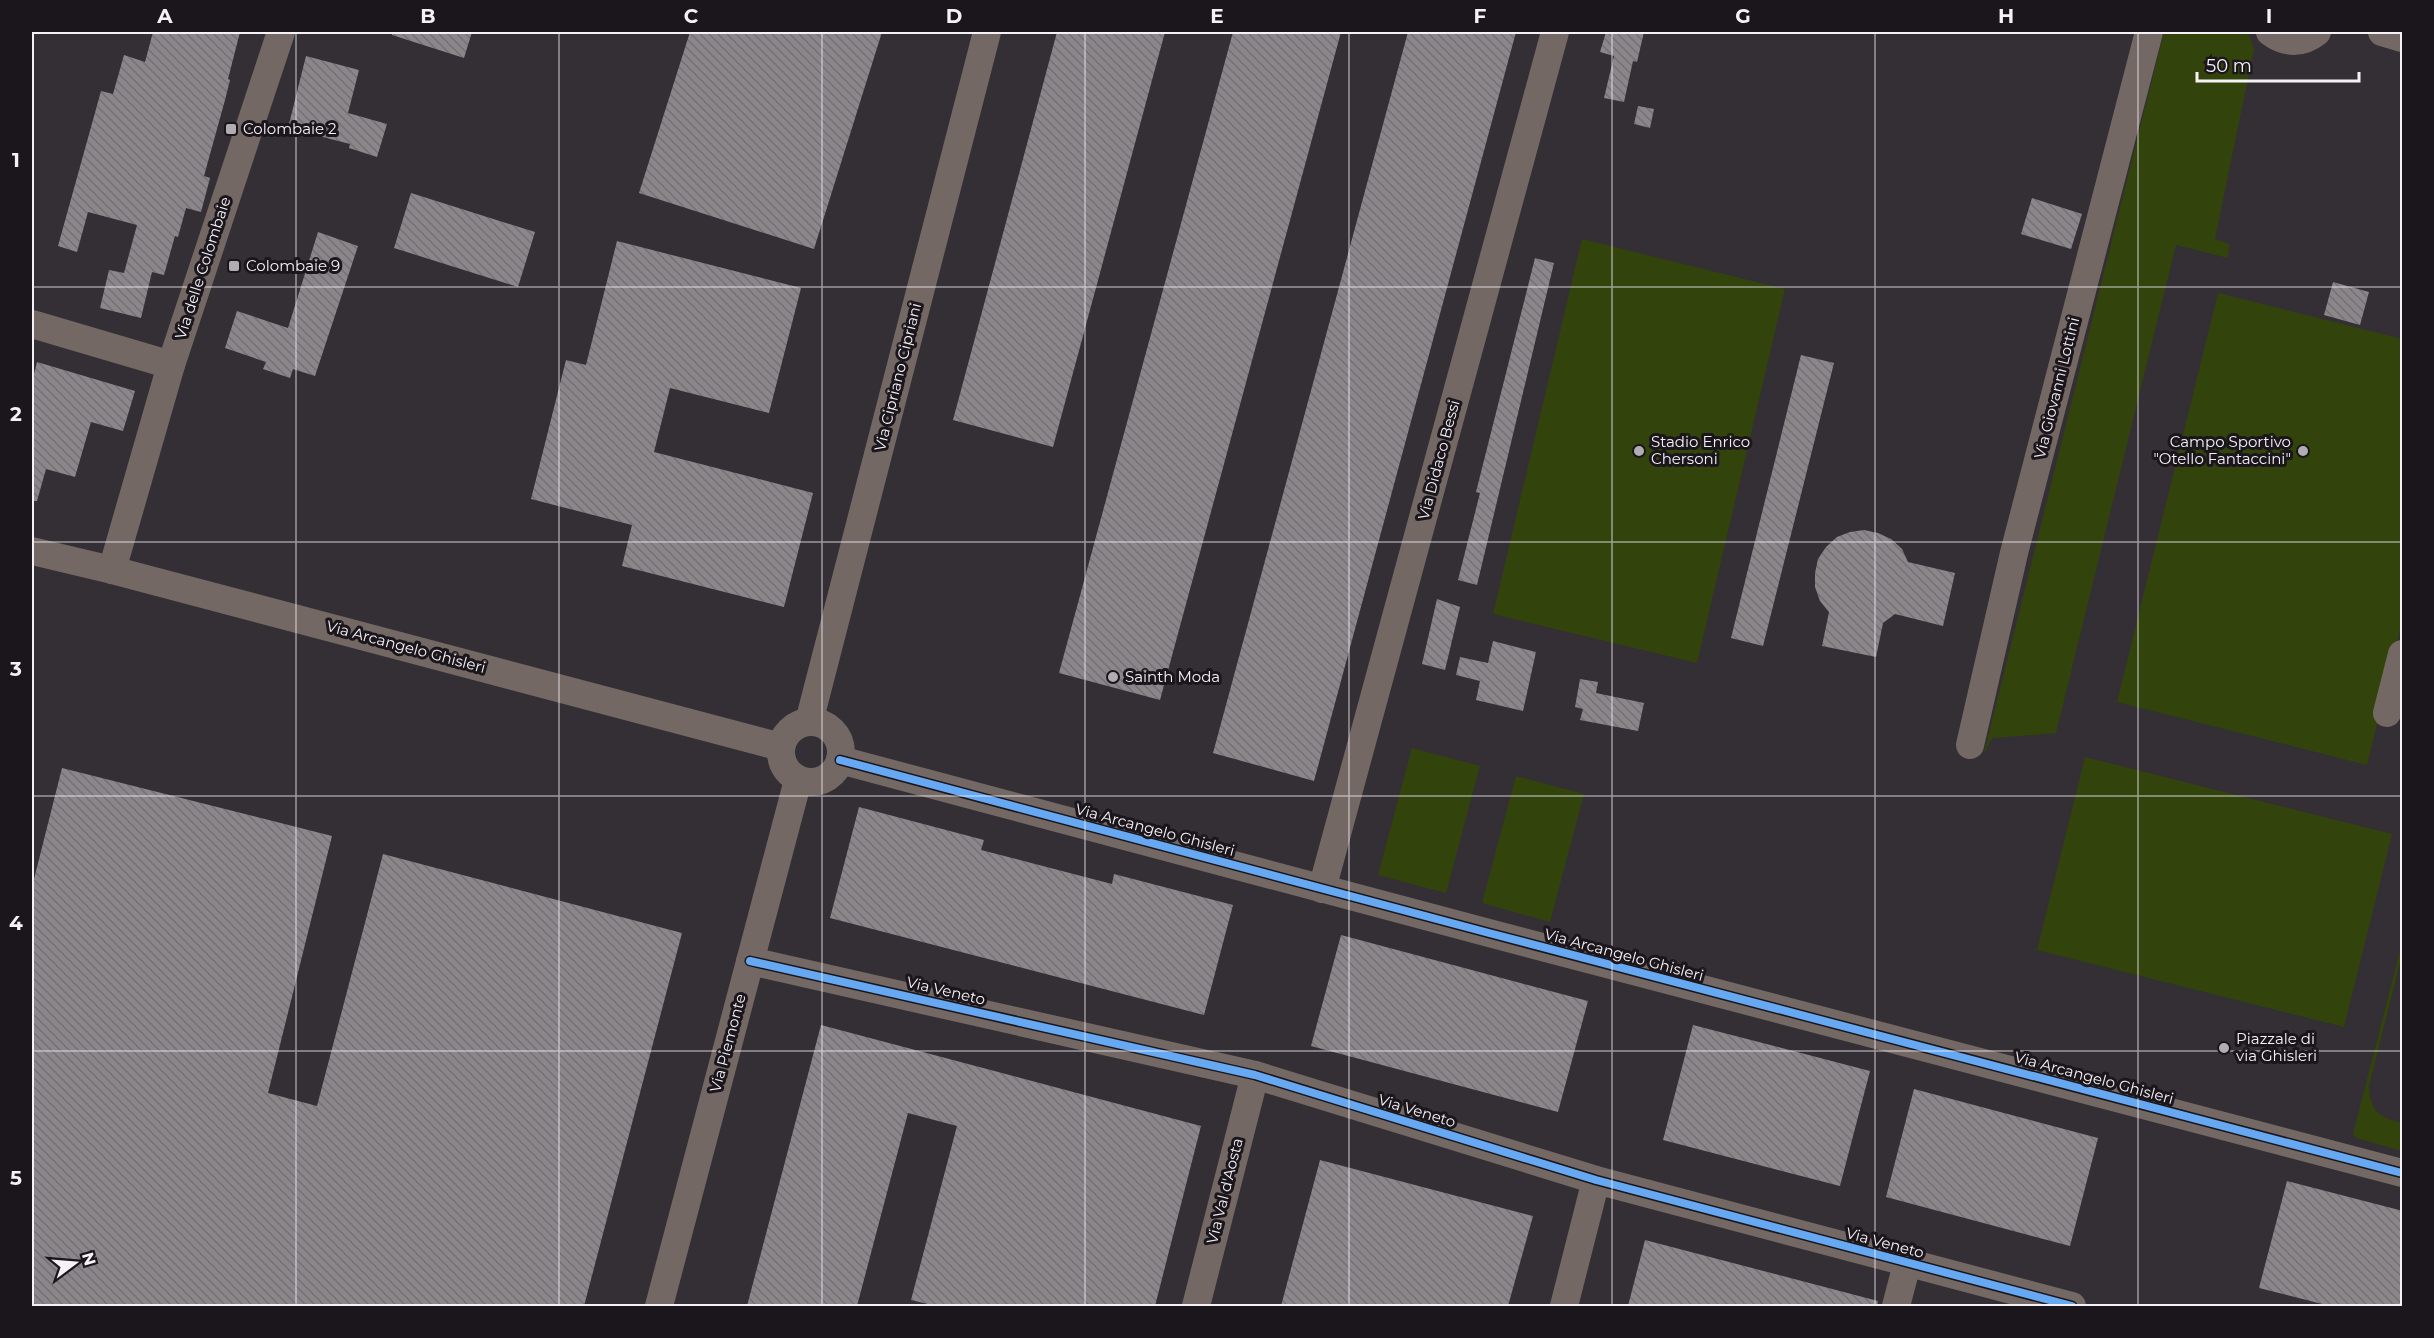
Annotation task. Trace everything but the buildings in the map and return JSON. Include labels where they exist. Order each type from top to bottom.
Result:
[{"type":"street","name":"Via delle Colombaie","points":[[112,570],[171,365],[281,32]]},
{"type":"street","name":"Via Cipriano Cipriani","points":[[809,722],[987,32]]},
{"type":"street","name":"Via Didaco Bessi","points":[[1322,889],[1555,32]]},
{"type":"street","name":"Via Giovanni Lottini","points":[[1970,745],[2014,554],[2149,32]]},
{"type":"street","points":[[2270,32],[2289,41],[2300,41],[2317,32]]},
{"type":"street","points":[[2382,32],[2403,38]]},
{"type":"street","points":[[32,324],[171,365]]},
{"type":"street","name":"Via Arcangelo Ghisleri","points":[[32,551],[112,570],[781,747]]},
{"type":"street","points":[[2387,713],[2403,654]]},
{"type":"street","points":[[809,722],[819,723],[834,733],[841,750],[840,760],[831,775],[824,780],[807,783],[798,780],[784,766],[781,747],[791,729],[809,722]]},
{"type":"street","name":"Via Arcangelo Ghisleri","points":[[840,760],[2403,1173]]},
{"type":"street","name":"Via Piemonte","points":[[659,1306],[798,780]]},
{"type":"street","name":"Via Veneto","points":[[750,961],[1254,1075],[1596,1180],[2072,1306]]},
{"type":"street","name":"Via Val d'Aosta","points":[[1196,1306],[1254,1075]]},
{"type":"street","points":[[1564,1306],[1596,1180]]},
{"type":"street","points":[[1896,1306],[1907,1264]]},
{"type":"green space","points":[[2164,32],[2248,32],[2254,49],[2215,239],[2229,244],[2228,258],[2176,245],[2056,733],[1992,738],[1983,757]]},
{"type":"green space","name":"Stadio Enrico Chersoni","points":[[1582,239],[1785,289],[1697,663],[1493,614]]},
{"type":"green space","name":"Campo Sportivo \"Otello Fantaccini\"","points":[[2218,293],[2402,339],[2402,622],[2367,765],[2117,702]]},
{"type":"green space","points":[[1412,748],[1480,766],[1446,893],[1378,875]]},
{"type":"green space","points":[[2085,757],[2392,834],[2344,1027],[2037,950]]},
{"type":"green space","points":[[1516,776],[1584,794],[1550,922],[1482,903]]},
{"type":"green space","points":[[2402,943],[2402,955],[2369,1086],[2371,1102],[2377,1112],[2402,1123],[2402,1151],[2356,1138],[2353,1134]]},
{"type":"cycle path","points":[[840,760],[2402,1173]]},
{"type":"cycle path","points":[[750,961],[1255,1075],[1596,1180],[2072,1306]]},
{"type":"place","name":"Colombaie 2","points":[[231,129]]},
{"type":"place","name":"Colombaie 9","points":[[234,266]]},
{"type":"place","name":"Stadio Enrico Chersoni","points":[[1639,451]]},
{"type":"place","name":"Campo Sportivo \"Otello Fantaccini\"","points":[[2303,451]]},
{"type":"place","name":"Sainth Moda","points":[[1113,677]]},
{"type":"place","name":"Piazzale di via Ghisleri","points":[[2224,1048]]}]
